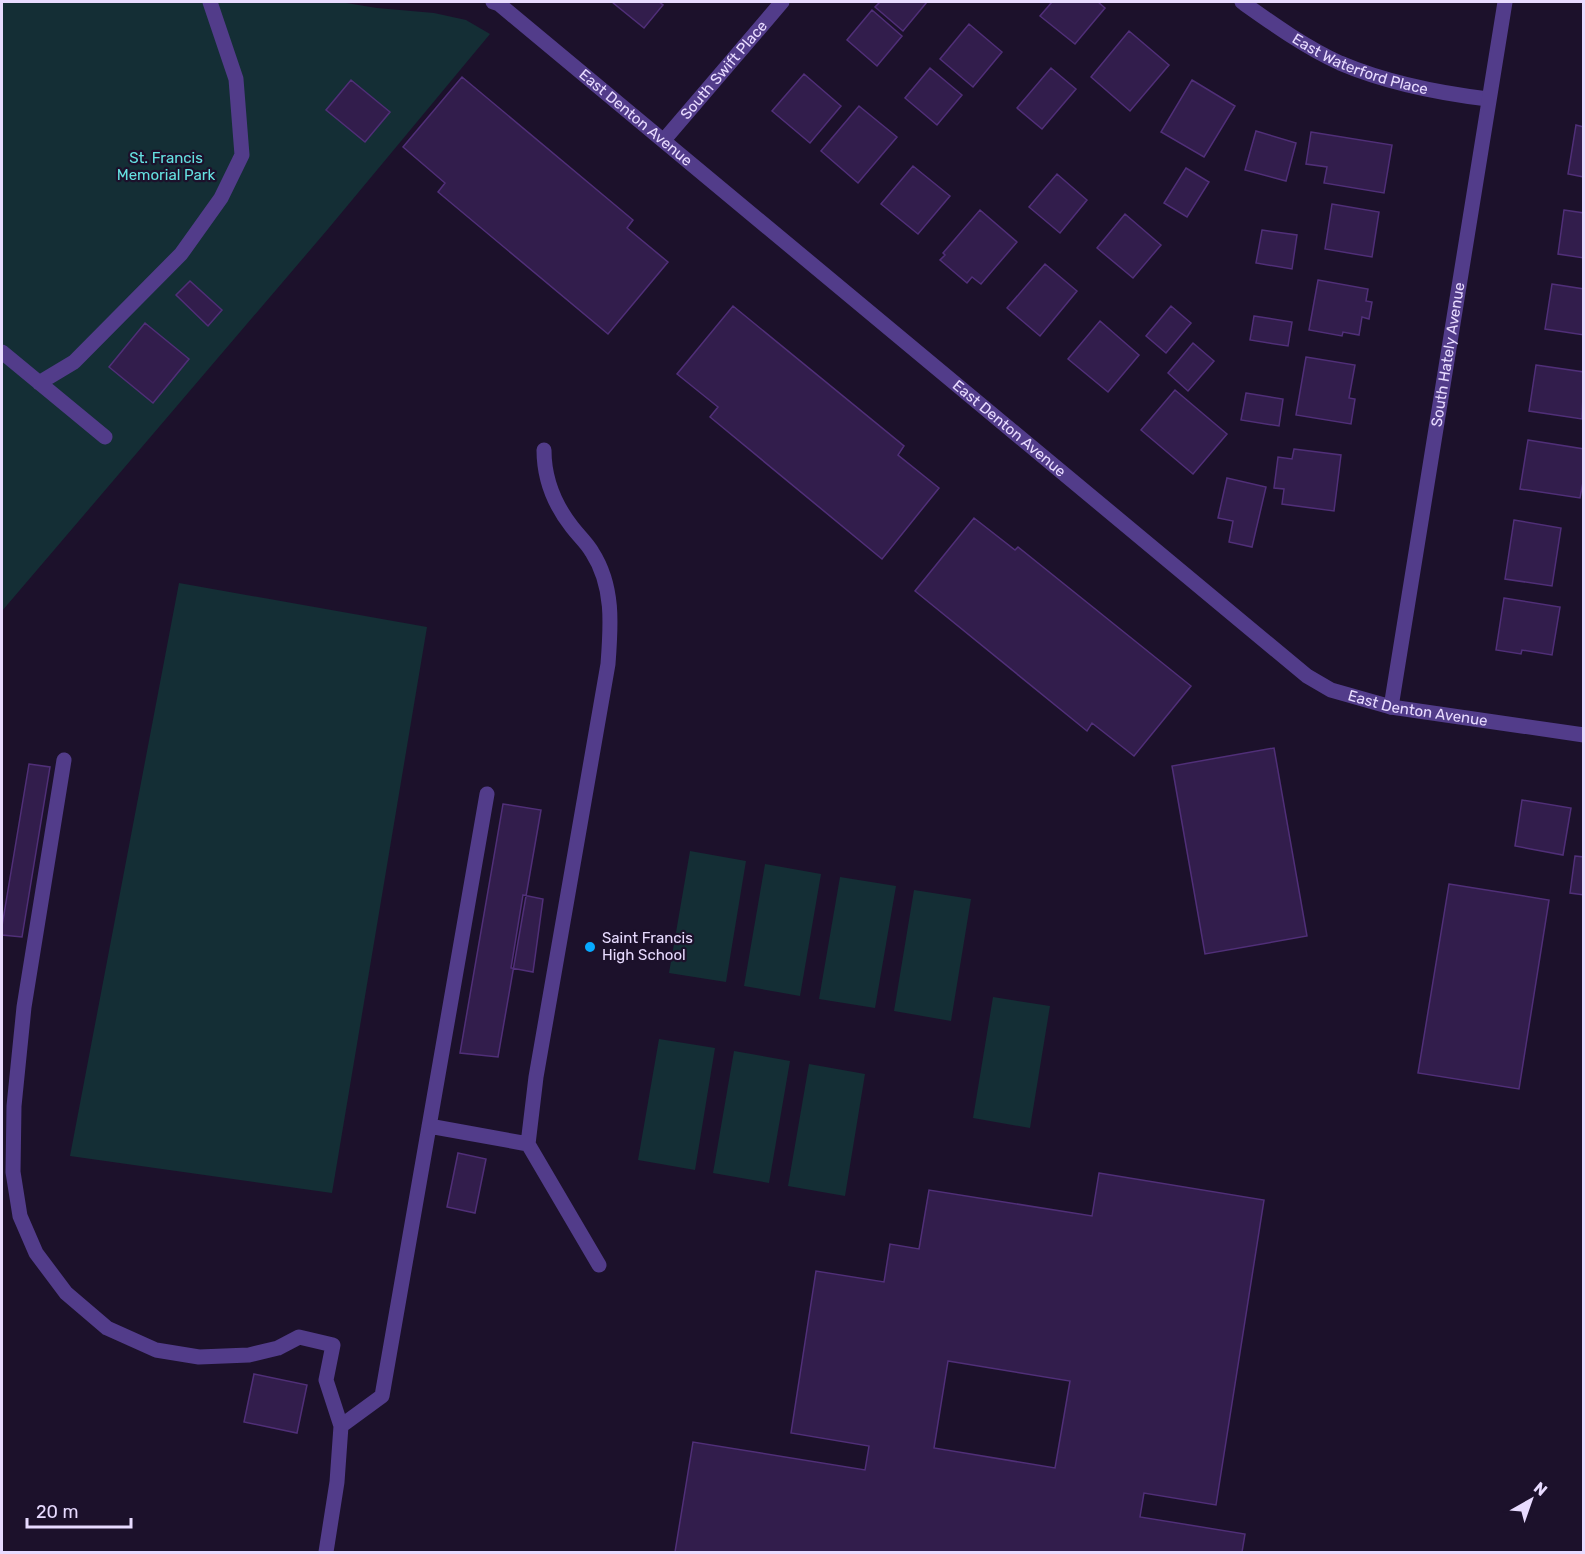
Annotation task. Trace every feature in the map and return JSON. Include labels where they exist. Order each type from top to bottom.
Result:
[{"type":"street","points":[[39,384],[74,362],[182,254],[221,198],[242,155],[236,79],[210,2]]},
{"type":"street","name":"East Denton Avenue","points":[[493,2],[500,4],[1307,676],[1331,690],[1391,706],[1584,735]]},
{"type":"street","name":"South Swift Place","points":[[664,140],[782,2]]},
{"type":"street","name":"East Waterford Place","points":[[1242,2],[1307,45],[1341,63],[1405,85],[1442,94],[1488,99]]},
{"type":"street","name":"South Hately Avenue","points":[[1391,706],[1505,2]]},
{"type":"street","points":[[2,352],[105,437]]},
{"type":"street","points":[[544,450],[544,467],[554,501],[592,552],[607,586],[612,619],[608,664],[538,1065],[528,1144],[599,1265]]},
{"type":"street","points":[[64,760],[24,1008],[15,1095],[13,1172],[20,1216],[36,1253],[66,1293],[107,1328],[156,1350],[199,1358],[249,1355],[278,1348],[300,1337],[333,1345],[326,1380],[341,1426],[337,1482],[326,1552]]},
{"type":"street","points":[[341,1426],[382,1396],[487,794]]},
{"type":"street","points":[[429,1126],[528,1144]]},
{"type":"green space","name":"St. Francis Memorial Park","points":[[2,2],[340,2],[434,13],[466,20],[490,34],[328,229],[2,611]]},
{"type":"green space","points":[[179,583],[427,627],[332,1193],[70,1156]]},
{"type":"green space","points":[[690,851],[746,861],[726,982],[669,973]]},
{"type":"green space","points":[[765,864],[821,874],[800,996],[744,986]]},
{"type":"green space","points":[[840,877],[896,886],[875,1008],[819,999]]},
{"type":"green space","points":[[914,890],[971,899],[951,1021],[894,1011]]},
{"type":"green space","points":[[993,997],[1050,1006],[1030,1128],[973,1118]]},
{"type":"green space","points":[[659,1039],[715,1048],[695,1170],[638,1160]]},
{"type":"green space","points":[[734,1051],[790,1061],[769,1183],[713,1173]]},
{"type":"green space","points":[[809,1064],[865,1074],[845,1196],[788,1186]]},
{"type":"building","points":[[612,2],[659,2],[663,5],[644,28]]},
{"type":"building","points":[[880,2],[927,2],[903,31],[875,7]]},
{"type":"building","points":[[1052,2],[1098,2],[1105,8],[1075,44],[1040,16]]},
{"type":"building","points":[[872,10],[902,36],[877,66],[847,40]]},
{"type":"building","points":[[969,24],[1002,52],[973,87],[940,59]]},
{"type":"building","points":[[1129,31],[1169,65],[1130,111],[1091,77]]},
{"type":"building","points":[[930,68],[962,95],[937,125],[905,98]]},
{"type":"building","points":[[1051,68],[1076,89],[1042,129],[1017,108]]},
{"type":"building","points":[[804,74],[841,106],[810,143],[772,111]]},
{"type":"building","points":[[462,77],[633,220],[627,228],[668,262],[608,334],[438,192],[445,183],[403,147]]},
{"type":"building","points":[[351,80],[390,112],[365,142],[326,110]]},
{"type":"building","points":[[1192,80],[1235,106],[1204,157],[1161,132]]},
{"type":"building","points":[[859,106],[897,137],[858,183],[821,151]]},
{"type":"building","points":[[1576,125],[1584,127],[1584,177],[1568,174]]},
{"type":"building","points":[[1256,131],[1296,143],[1286,181],[1245,170]]},
{"type":"building","points":[[1311,132],[1392,145],[1384,193],[1324,183],[1327,167],[1306,164]]},
{"type":"building","points":[[913,166],[950,196],[918,234],[881,204]]},
{"type":"building","points":[[1186,168],[1209,182],[1187,217],[1164,203]]},
{"type":"building","points":[[1057,174],[1087,200],[1060,233],[1029,207]]},
{"type":"building","points":[[1332,204],[1379,212],[1372,257],[1325,249]]},
{"type":"building","points":[[980,210],[1017,242],[981,284],[972,277],[967,283],[940,260],[945,255],[943,253]]},
{"type":"building","points":[[1564,210],[1584,213],[1584,258],[1558,254]]},
{"type":"building","points":[[1125,214],[1161,245],[1133,278],[1097,248]]},
{"type":"building","points":[[1262,230],[1297,235],[1292,269],[1256,263]]},
{"type":"building","points":[[1045,264],[1077,291],[1040,336],[1007,308]]},
{"type":"building","points":[[1318,280],[1368,289],[1366,301],[1372,302],[1369,319],[1362,317],[1359,335],[1343,332],[1342,336],[1309,330]]},
{"type":"building","points":[[190,281],[222,310],[208,326],[176,295]]},
{"type":"building","points":[[1552,284],[1584,289],[1584,335],[1545,329]]},
{"type":"building","points":[[733,306],[904,446],[898,455],[939,488],[882,559],[710,417],[718,407],[677,374]]},
{"type":"building","points":[[1171,306],[1191,323],[1166,353],[1146,336]]},
{"type":"building","points":[[1254,316],[1292,322],[1288,346],[1250,340]]},
{"type":"building","points":[[1100,321],[1139,355],[1108,392],[1068,359]]},
{"type":"building","points":[[145,323],[189,359],[153,403],[109,367]]},
{"type":"building","points":[[1193,343],[1214,361],[1188,391],[1168,373]]},
{"type":"building","points":[[1306,357],[1355,365],[1349,398],[1355,399],[1351,424],[1296,415]]},
{"type":"building","points":[[1536,365],[1584,372],[1582,419],[1529,411]]},
{"type":"building","points":[[1175,390],[1227,434],[1193,474],[1141,430]]},
{"type":"building","points":[[1246,393],[1283,399],[1279,426],[1241,420]]},
{"type":"building","points":[[1528,440],[1584,449],[1584,477],[1580,498],[1520,489]]},
{"type":"building","points":[[1294,449],[1341,455],[1334,511],[1282,504],[1284,489],[1274,488],[1278,457],[1292,459]]},
{"type":"building","points":[[1227,478],[1266,487],[1252,547],[1229,542],[1233,521],[1218,518]]},
{"type":"building","points":[[974,518],[1015,550],[1018,547],[1191,686],[1134,756],[1092,723],[1087,731],[915,591]]},
{"type":"building","points":[[1514,520],[1561,528],[1552,586],[1505,579]]},
{"type":"building","points":[[1504,598],[1560,607],[1552,655],[1522,650],[1521,654],[1496,650]]},
{"type":"building","points":[[1274,748],[1307,936],[1205,954],[1172,766]]},
{"type":"building","points":[[29,764],[50,767],[22,937],[2,935],[2,926]]},
{"type":"building","points":[[1522,800],[1571,808],[1563,855],[1515,846]]},
{"type":"building","points":[[503,804],[541,810],[498,1057],[460,1053]]},
{"type":"building","points":[[1575,856],[1584,857],[1584,895],[1570,893]]},
{"type":"building","points":[[1449,884],[1549,900],[1519,1089],[1418,1073]]},
{"type":"building","points":[[523,895],[543,899],[533,972],[511,968]]},
{"type":"building","points":[[458,1153],[486,1159],[475,1213],[447,1207]]},
{"type":"building","points":[[1099,1173],[1264,1200],[1216,1505],[1144,1493],[1140,1517],[1245,1534],[1242,1552],[675,1552],[693,1442],[865,1470],[869,1446],[791,1433],[816,1271],[884,1282],[890,1244],[919,1249],[929,1190],[1092,1216]],"holes":[[[948,1361],[1070,1381],[1055,1468],[934,1448]]]},
{"type":"building","points":[[254,1374],[307,1385],[297,1433],[244,1422]]},
{"type":"place","name":"Saint Francis High School","points":[[590,947]]}]
